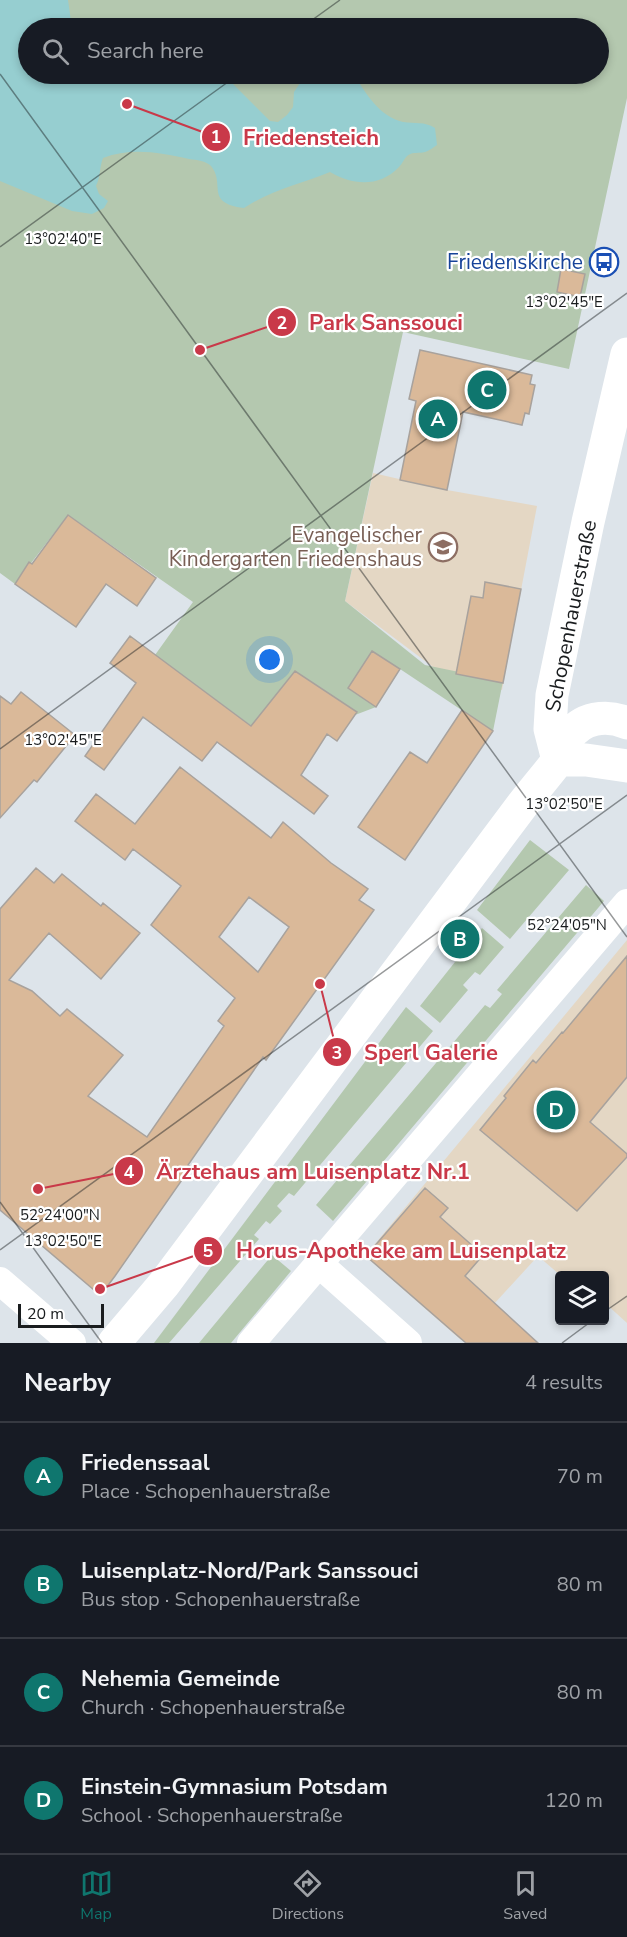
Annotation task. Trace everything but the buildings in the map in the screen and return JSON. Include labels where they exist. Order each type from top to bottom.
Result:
[{"type":"main road","name":"Schopenhauerstraße","points":[[558,760],[550,729],[552,695],[627,354]]},
{"type":"main road","points":[[114,1343],[164,1284],[558,760],[569,736],[586,722],[600,717],[615,718],[627,723]]},
{"type":"main road","points":[[558,760],[586,760],[627,766]]},
{"type":"street","points":[[251,1343],[627,903]]},
{"type":"street","points":[[318,1263],[408,1343]]},
{"type":"street","points":[[0,1281],[72,1343]]},
{"type":"shaded area","name":"Evangelischer Kindergarten Friedenshaus","points":[[373,473],[447,490],[537,506],[502,690],[453,682],[345,601]]},
{"type":"shaded area","points":[[627,940],[627,1323],[609,1307],[609,1271],[555,1271],[538,1256],[461,1340],[365,1256]]},
{"type":"green space","points":[[0,0],[627,0],[627,98],[569,369],[403,332],[345,601],[425,665],[503,681],[493,731],[400,669],[376,707],[355,715],[294,672],[253,727],[155,655],[193,602],[68,515],[15,584],[0,573]]},
{"type":"green space","points":[[530,840],[569,870],[510,939],[477,910]]},
{"type":"green space","points":[[586,885],[604,901],[333,1221],[316,1205],[485,1005],[490,1008],[502,994],[497,990]]},
{"type":"green space","points":[[482,928],[504,947],[480,975],[475,972],[463,985],[468,990],[440,1023],[420,1006]]},
{"type":"green space","points":[[406,1007],[433,1031],[294,1196],[289,1193],[277,1206],[282,1211],[270,1224],[266,1221],[254,1235],[259,1239],[169,1343],[154,1343]]},
{"type":"green space","points":[[272,1255],[291,1271],[231,1343],[199,1343]]},
{"type":"water","points":[[0,0],[68,0],[71,18],[18,18],[18,84],[233,84],[270,121],[278,122],[293,107],[294,92],[299,84],[360,84],[380,110],[387,115],[403,122],[435,128],[437,145],[423,153],[409,154],[391,174],[374,181],[356,182],[330,172],[275,192],[244,208],[224,202],[218,192],[215,173],[207,163],[157,153],[135,152],[103,158],[96,186],[99,194],[108,201],[104,208],[92,214],[72,211],[0,181]]},
{"type":"place","name":"Friedensteich","points":[[127,104]]},
{"type":"place","name":"Friedenskirche","points":[[604,262]]},
{"type":"place","name":"Park Sanssouci","points":[[200,350]]},
{"type":"place","name":"Nehemia Gemeinde","points":[[487,390]]},
{"type":"place","name":"Friedenssaal","points":[[438,419]]},
{"type":"place","name":"Evangelischer Kindergarten Friedenshaus","points":[[443,547]]},
{"type":"place","name":"Luisenplatz-Nord/Park Sanssouci","points":[[460,939]]},
{"type":"place","name":"Sperl Galerie","points":[[320,984]]},
{"type":"place","name":"Einstein-Gymnasium Potsdam","points":[[556,1110]]},
{"type":"place","name":"Ärztehaus am Luisenplatz Nr.1","points":[[38,1189]]},
{"type":"place","name":"Horus-Apotheke am Luisenplatz","points":[[100,1289]]}]
